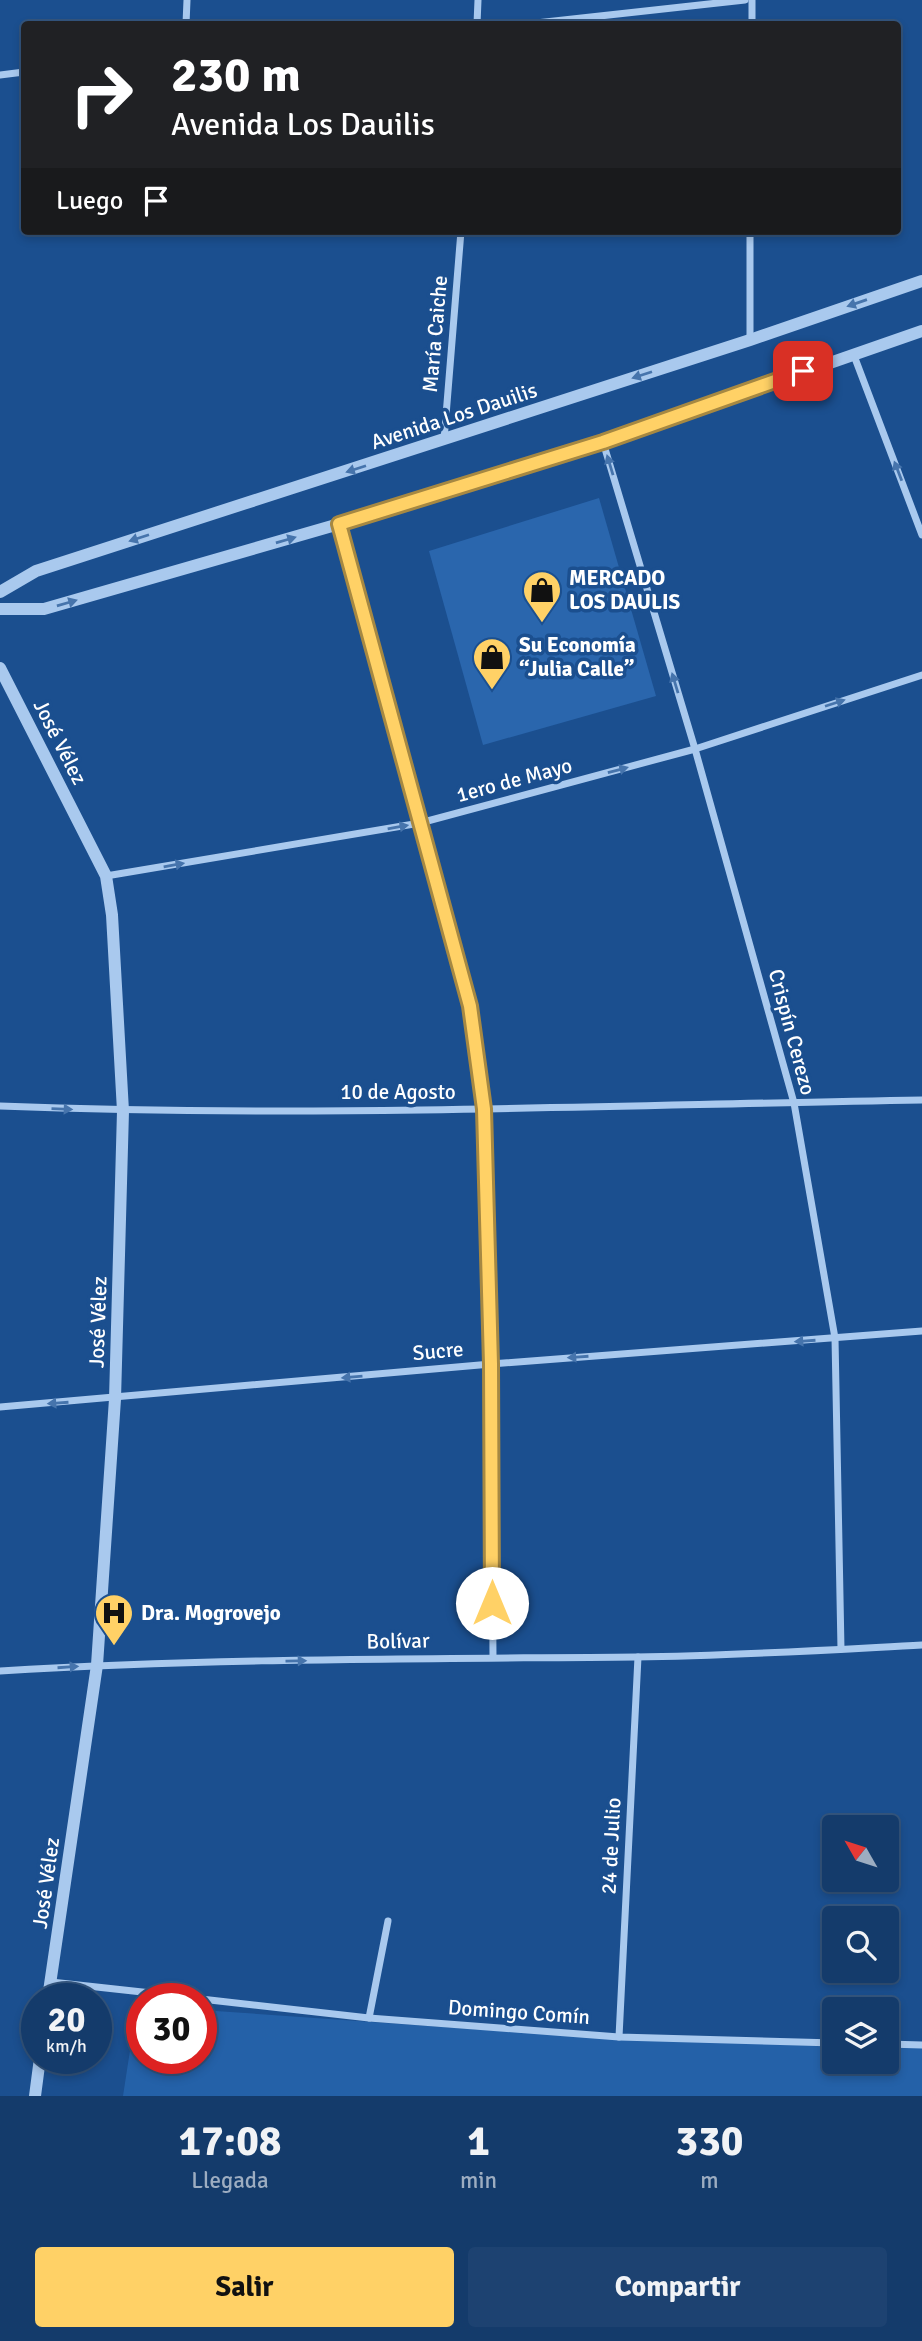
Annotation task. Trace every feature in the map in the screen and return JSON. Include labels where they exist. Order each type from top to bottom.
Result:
[{"type":"street","points":[[186,21],[187,0]]},
{"type":"street","points":[[477,21],[478,0]]},
{"type":"street","points":[[554,21],[745,0]]},
{"type":"street","points":[[752,0],[752,21]]},
{"type":"street","points":[[0,75],[21,72]]},
{"type":"street","name":"María Caiche","points":[[444,440],[461,235]]},
{"type":"street","points":[[750,235],[750,341]]},
{"type":"street","name":"Avenida Los Dauilis","points":[[0,592],[36,571],[750,341],[922,281]]},
{"type":"street","points":[[0,609],[44,609],[339,524],[603,442],[922,331]]},
{"type":"street","points":[[853,353],[922,535]]},
{"type":"street","name":"Crispín Cerezo","points":[[603,442],[695,749],[793,1102],[835,1338],[841,1649]]},
{"type":"street","points":[[339,524],[470,1006],[484,1109],[491,1364],[493,1656]]},
{"type":"street","name":"José Vélez","points":[[0,668],[106,876],[112,915],[123,1111],[115,1399],[97,1665],[51,1982]]},
{"type":"street","name":"1ero de Mayo","points":[[106,876],[420,823],[695,749],[922,675]]},
{"type":"street","name":"10 de Agosto","points":[[0,1106],[123,1111],[484,1109],[922,1100]]},
{"type":"street","name":"Sucre","points":[[0,1407],[491,1364],[922,1331]]},
{"type":"street","name":"Bolívar","points":[[0,1671],[97,1665],[493,1656],[638,1657],[922,1645]]},
{"type":"street","name":"24 de Julio","points":[[619,2037],[638,1657]]},
{"type":"street","points":[[369,2018],[388,1921]]},
{"type":"street","name":"Domingo Comín","points":[[51,1982],[126,1991]]},
{"type":"street","name":"Domingo Comín","points":[[217,2001],[369,2018],[619,2037],[822,2043]]},
{"type":"street","points":[[899,2044],[922,2045]]},
{"type":"street","points":[[35,2096],[38,2074]]},
{"type":"shaded area","points":[[217,2011],[500,2031],[822,2045],[822,2074],[899,2074],[899,2047],[922,2048],[922,2096],[123,2096],[126,2074],[217,2074]]},
{"type":"building","name":"MERCADO LOS DAULIS","points":[[599,498],[656,696],[483,745],[429,551]]},
{"type":"place","name":"MERCADO LOS DAULIS","points":[[542,624]]},
{"type":"place","name":"Su Economía “Julia Calle”","points":[[492,691]]},
{"type":"place","name":"Dra. Mogrovejo","points":[[114,1647]]},
{"type":"route","points":[[492,1603],[491,1364],[484,1109],[470,1006],[339,524],[603,442],[803,371]]}]
